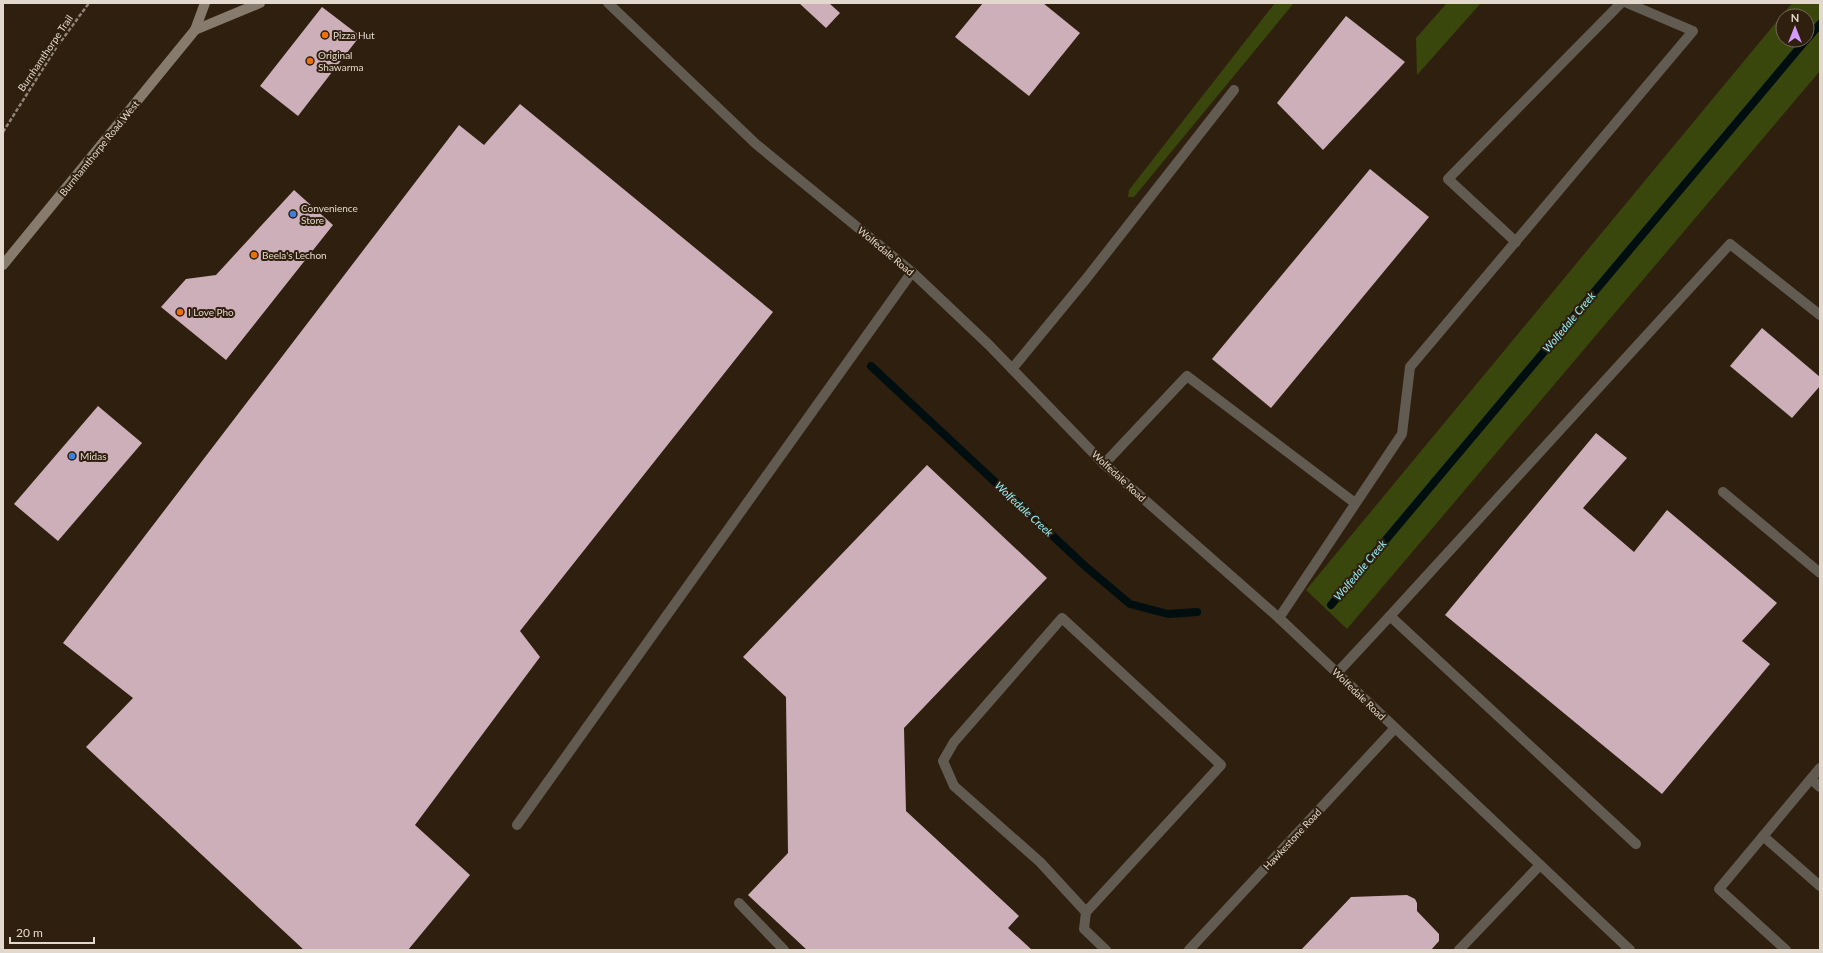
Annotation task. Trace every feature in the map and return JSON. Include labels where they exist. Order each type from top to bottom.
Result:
[{"type":"main road","name":"Burnhamthorpe Road West","points":[[3,265],[196,30],[205,3]]},
{"type":"main road","name":"Burnhamthorpe Road West","points":[[196,30],[260,3]]},
{"type":"street","points":[[1516,242],[1448,179],[1622,3]]},
{"type":"street","points":[[1279,618],[1402,434],[1410,367],[1693,31],[1627,3]]},
{"type":"street","name":"Wolfedale Road","points":[[610,4],[756,144],[912,272],[1012,369],[1104,464],[1279,618],[1630,950]]},
{"type":"street","points":[[1012,369],[1086,279],[1234,90]]},
{"type":"street","points":[[1337,672],[1730,244],[1820,315]]},
{"type":"street","points":[[517,825],[912,272]]},
{"type":"street","points":[[1104,464],[1187,376],[1355,503]]},
{"type":"street","points":[[1723,492],[1820,573]]},
{"type":"street","points":[[1390,616],[1636,844]]},
{"type":"street","points":[[1086,912],[1040,862],[954,786],[943,761],[954,742],[1062,618],[1221,765],[1086,912],[1084,929],[1106,950]]},
{"type":"street","name":"Hawkestone Road","points":[[1189,950],[1395,728]]},
{"type":"street","points":[[1786,950],[1719,889],[1820,768]]},
{"type":"street","points":[[1811,779],[1820,787]]},
{"type":"street","points":[[1763,836],[1820,886]]},
{"type":"street","points":[[1459,950],[1540,865]]},
{"type":"street","points":[[739,903],[784,950]]},
{"type":"path","name":"Burnhamthorpe Trail","points":[[3,132],[56,48],[89,3]]},
{"type":"green space","points":[[1275,3],[1294,3],[1134,197],[1128,197],[1129,190]]},
{"type":"green space","points":[[1447,3],[1481,3],[1417,75],[1416,38]]},
{"type":"green space","points":[[1792,3],[1820,3],[1820,71],[1347,629],[1306,590],[1775,24],[1775,48],[1815,48],[1815,8],[1788,8]]},
{"type":"building","points":[[799,3],[829,3],[840,13],[826,28]]},
{"type":"building","points":[[983,3],[1043,3],[1080,33],[1029,96],[955,37]]},
{"type":"building","name":"Original Shawarma","points":[[322,7],[360,36],[298,116],[260,86]]},
{"type":"building","points":[[1346,16],[1405,62],[1323,150],[1277,103]]},
{"type":"building","points":[[520,104],[773,312],[520,631],[540,657],[415,825],[470,875],[408,950],[304,950],[86,747],[133,698],[63,643],[459,125],[484,145]]},
{"type":"building","points":[[1370,169],[1429,217],[1271,408],[1212,359]]},
{"type":"building","points":[[294,190],[333,225],[226,360],[161,307],[186,279],[216,275]]},
{"type":"building","points":[[1762,328],[1820,377],[1820,386],[1792,418],[1730,366]]},
{"type":"building","points":[[98,406],[142,443],[58,541],[14,504]]},
{"type":"building","points":[[1596,433],[1627,458],[1583,508],[1634,552],[1667,510],[1777,603],[1742,641],[1770,664],[1662,794],[1445,615]]},
{"type":"building","points":[[927,465],[1047,578],[904,728],[906,811],[1019,916],[1008,928],[1032,950],[807,950],[748,895],[788,853],[786,697],[743,657]]},
{"type":"building","points":[[1407,895],[1415,899],[1417,903],[1417,911],[1439,934],[1439,941],[1431,950],[1301,950],[1351,897]]},
{"type":"waterway","name":"Wolfedale Creek","points":[[1815,30],[1820,24]]},
{"type":"waterway","name":"Wolfedale Creek","points":[[1331,605],[1799,48]]},
{"type":"waterway","name":"Wolfedale Creek","points":[[871,366],[1086,567],[1130,604],[1168,614],[1197,612]]},
{"type":"place","name":"Pizza Hut","points":[[325,35]]},
{"type":"place","name":"Original Shawarma","points":[[310,61]]},
{"type":"place","name":"Convenience Store","points":[[293,214]]},
{"type":"place","name":"Beela's Lechon","points":[[254,255]]},
{"type":"place","name":"I Love Pho","points":[[180,312]]},
{"type":"place","name":"Midas","points":[[72,456]]}]
